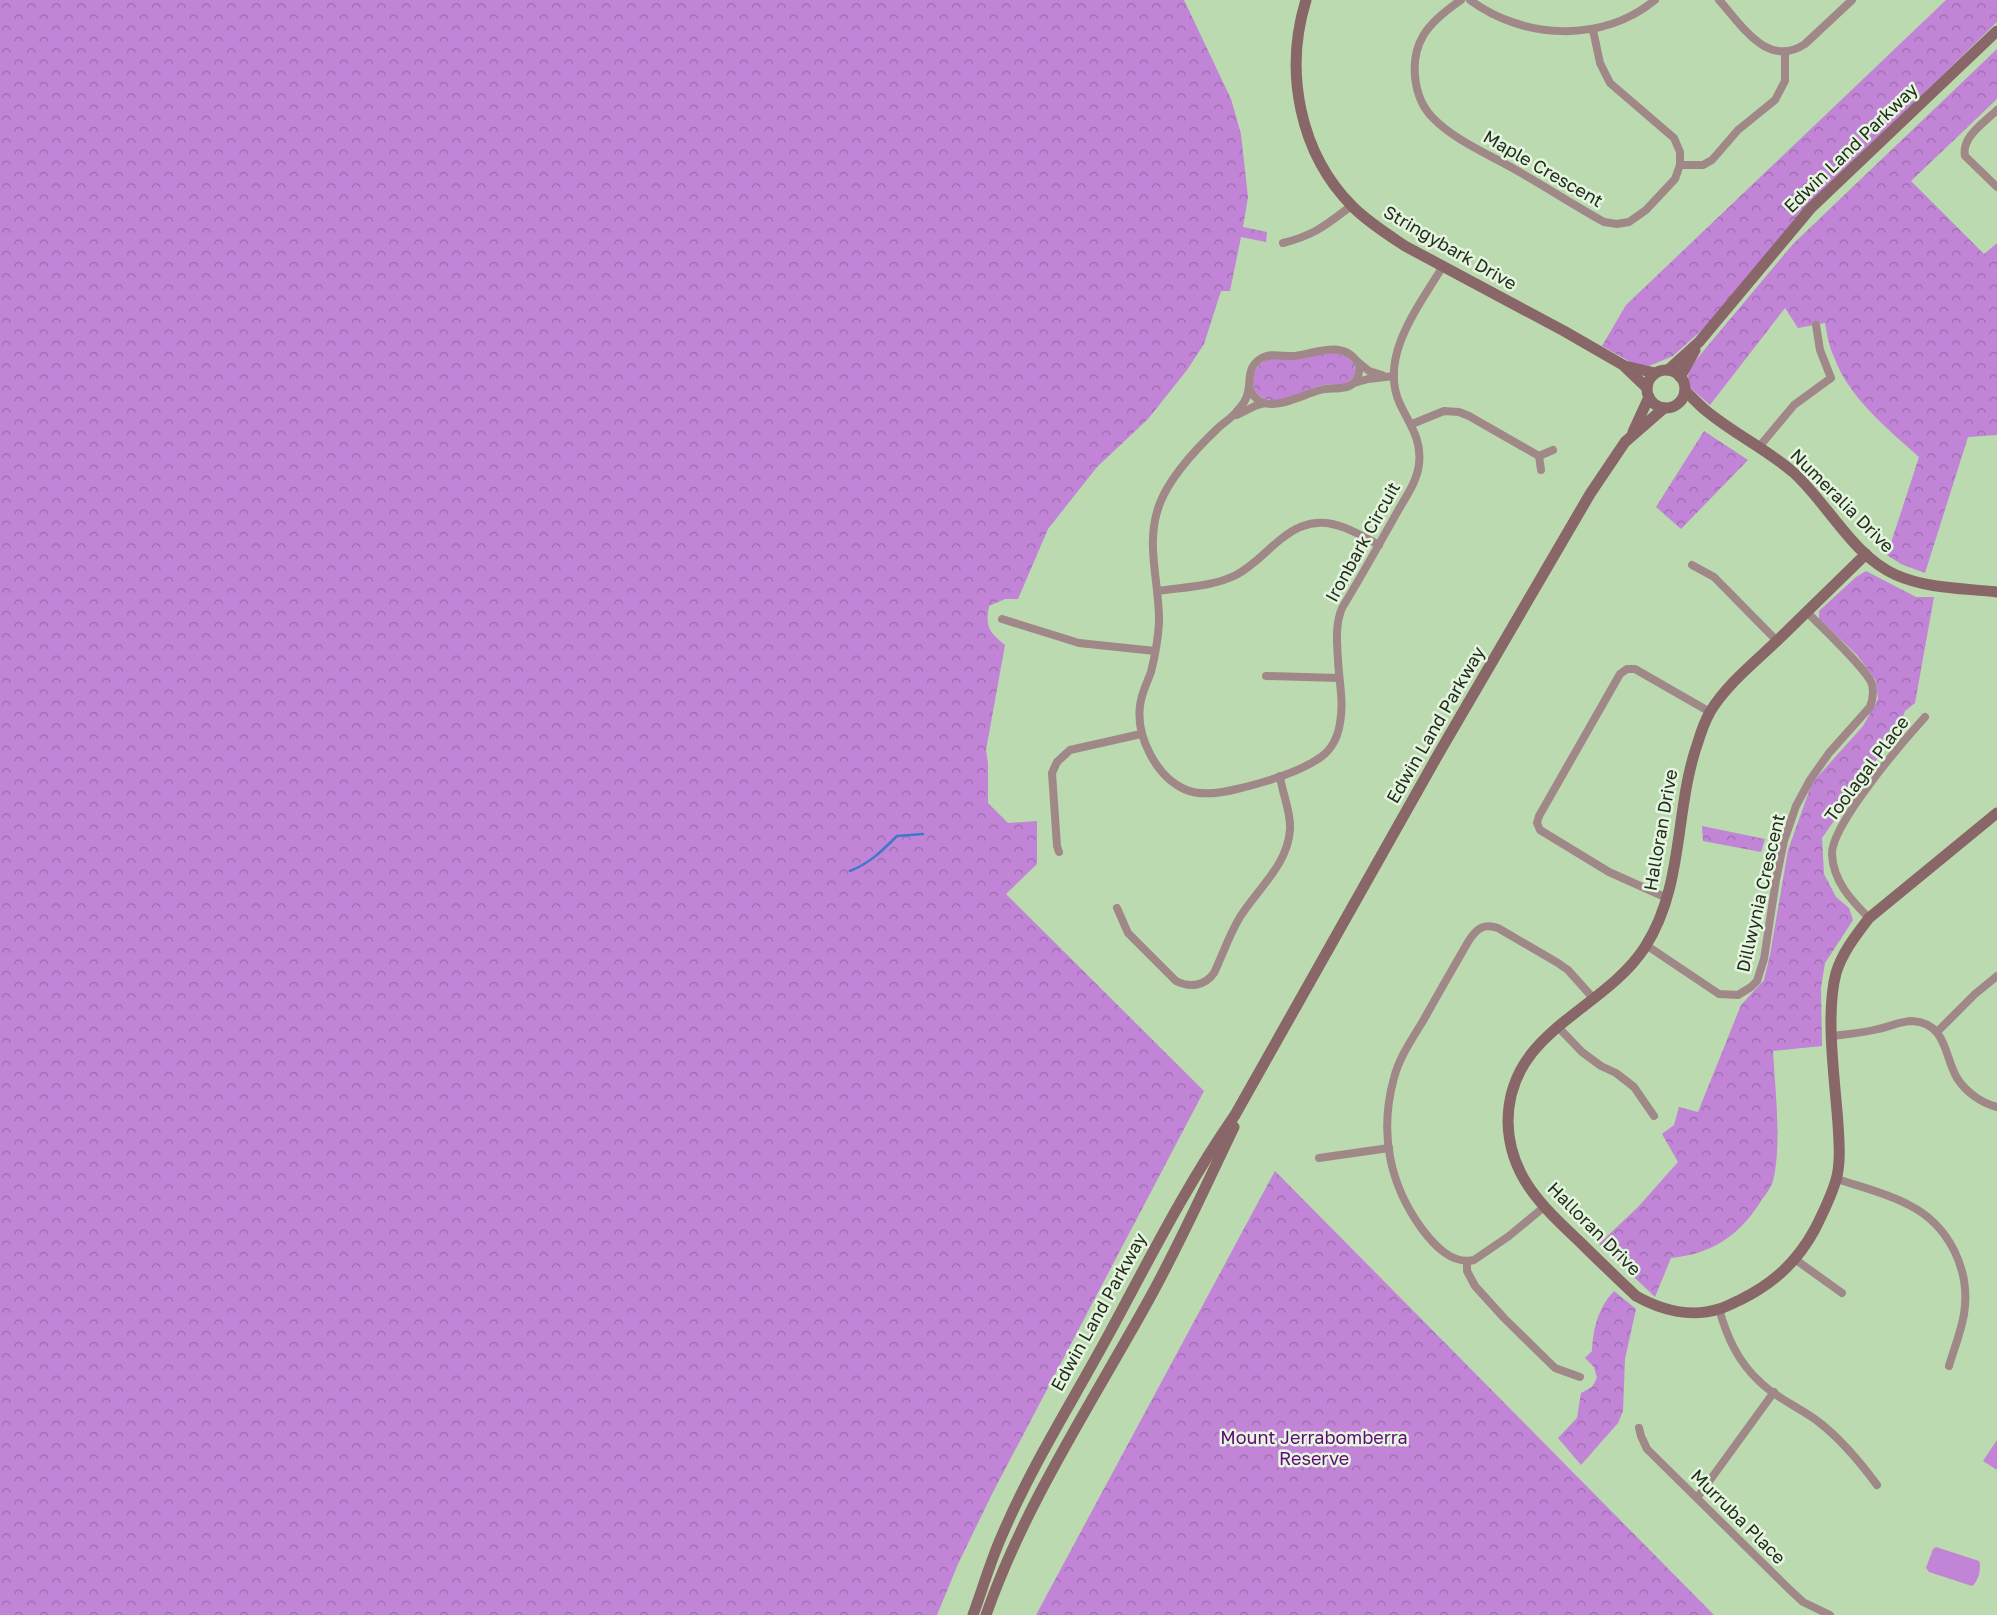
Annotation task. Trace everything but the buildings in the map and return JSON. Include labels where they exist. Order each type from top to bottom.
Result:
[{"type":"main road","name":"Stringybark Drive","points":[[1306,0],[1295,59],[1299,104],[1310,142],[1328,175],[1352,206],[1384,233],[1443,266],[1623,365],[1655,374]]},
{"type":"main road","name":"Edwin Land Parkway","points":[[1668,370],[1699,342],[1811,208],[1997,31]]},
{"type":"main road","name":"Edwin Land Parkway","points":[[1680,377],[1699,342]]},
{"type":"main road","name":"Stringybark Drive","points":[[1623,365],[1648,392]]},
{"type":"main road","points":[[1668,370],[1680,377],[1685,391],[1678,403],[1664,408],[1655,404],[1648,392],[1651,377],[1655,374],[1668,370]]},
{"type":"main road","name":"Numeralia Drive","points":[[1685,391],[1703,409],[1759,447],[1804,483],[1874,562],[1897,575],[1940,588],[1997,592]]},
{"type":"main road","name":"Edwin Land Parkway","points":[[1631,436],[1648,392]]},
{"type":"main road","name":"Numeralia Drive","points":[[1678,403],[1703,409]]},
{"type":"main road","name":"Edwin Land Parkway","points":[[973,1615],[1002,1533],[1060,1420],[1110,1333],[1162,1233],[1210,1152],[1235,1115],[1439,754],[1585,502],[1615,454],[1631,436],[1664,408]]},
{"type":"main road","name":"Halloran Drive","points":[[1866,554],[1730,687],[1710,712],[1698,741],[1687,778],[1675,867],[1658,925],[1646,946],[1627,971],[1615,983],[1557,1026],[1528,1056],[1513,1090],[1508,1122],[1513,1158],[1522,1176],[1544,1207],[1636,1296],[1665,1309],[1682,1312],[1696,1313],[1720,1309],[1750,1295],[1767,1284],[1796,1260],[1823,1214],[1837,1179],[1839,1143],[1832,1036],[1832,994],[1837,972],[1856,934],[1869,918],[1997,813]]},
{"type":"main road","name":"Edwin Land Parkway","points":[[986,1615],[1007,1563],[1049,1476],[1149,1301],[1280,1037]]},
{"type":"street","name":"Maple Crescent","points":[[1462,0],[1445,13],[1423,35],[1416,60],[1417,86],[1422,102],[1433,118],[1442,126],[1604,222],[1617,224],[1629,222],[1646,210],[1675,179],[1680,165]]},
{"type":"street","points":[[1470,0],[1484,10],[1503,18],[1531,26],[1560,31],[1592,30],[1628,18],[1656,0]]},
{"type":"street","points":[[1719,0],[1761,44],[1771,50],[1785,52],[1805,44],[1852,0]]},
{"type":"street","points":[[1592,30],[1600,63],[1610,83],[1674,138],[1680,152],[1680,165],[1703,165],[1712,160],[1738,130],[1762,113],[1775,100],[1785,81],[1785,52]]},
{"type":"street","points":[[1997,110],[1970,136],[1964,149],[1965,156],[1997,187]]},
{"type":"street","points":[[1283,243],[1304,238],[1318,232],[1352,206]]},
{"type":"street","name":"Ironbark Circuit","points":[[1394,376],[1371,372],[1347,352],[1334,349],[1321,349],[1294,356],[1268,356],[1259,360],[1252,367],[1246,398],[1232,416],[1213,432],[1180,470],[1165,491],[1154,522],[1152,540],[1159,623],[1155,651],[1140,705],[1141,734],[1150,753],[1162,771],[1172,782],[1186,790],[1218,792],[1252,785],[1308,765],[1321,757],[1332,746],[1340,723],[1342,696],[1339,678],[1337,621],[1342,608],[1416,476],[1419,463],[1419,446],[1412,424],[1398,398],[1394,376],[1396,354],[1400,342],[1443,266]]},
{"type":"street","points":[[1759,447],[1794,405],[1831,378],[1820,350],[1816,325]]},
{"type":"street","points":[[1353,384],[1359,372],[1358,362]]},
{"type":"street","name":"Ironbark Circuit","points":[[1232,416],[1257,405],[1283,403],[1318,390],[1344,388],[1368,379],[1394,376]]},
{"type":"street","points":[[1248,387],[1255,397],[1267,404]]},
{"type":"street","points":[[1412,424],[1444,411],[1459,412],[1470,416],[1539,456]]},
{"type":"street","points":[[1539,456],[1553,450]]},
{"type":"street","points":[[1539,456],[1541,470]]},
{"type":"street","points":[[1157,590],[1217,582],[1235,575],[1254,563],[1296,528],[1315,524],[1329,522],[1346,527],[1379,545]]},
{"type":"street","points":[[1692,565],[1714,577],[1777,641]]},
{"type":"street","name":"Dillwynia Crescent","points":[[1646,946],[1719,994],[1738,995],[1757,981],[1764,959],[1784,841],[1796,806],[1810,780],[1829,753],[1870,707],[1873,699],[1871,682],[1808,612]]},
{"type":"street","points":[[1002,618],[1079,643],[1155,651]]},
{"type":"street","points":[[1667,898],[1609,872],[1553,839],[1540,830],[1537,823],[1539,816],[1620,674],[1627,669],[1635,669],[1710,712]]},
{"type":"street","points":[[1266,676],[1339,678]]},
{"type":"street","name":"Toolagal Place","points":[[1869,918],[1852,900],[1837,879],[1831,853],[1836,836],[1845,819],[1899,744],[1925,717]]},
{"type":"street","points":[[1059,852],[1056,846],[1052,773],[1057,762],[1070,750],[1141,734]]},
{"type":"street","points":[[1117,908],[1125,928],[1131,936],[1176,981],[1185,985],[1195,985],[1210,978],[1241,915],[1275,871],[1285,854],[1290,827],[1280,776]]},
{"type":"street","points":[[1544,1207],[1509,1236],[1474,1260],[1468,1261],[1451,1257],[1443,1252],[1414,1218],[1398,1189],[1393,1175],[1389,1148],[1388,1107],[1394,1077],[1399,1064],[1468,942],[1479,928],[1487,926],[1498,928],[1558,962],[1568,970],[1593,998]]},
{"type":"street","points":[[1937,1032],[1975,994],[1997,976]]},
{"type":"street","points":[[1832,1036],[1879,1029],[1912,1021],[1926,1025],[1937,1032],[1947,1050],[1957,1078],[1971,1095],[1997,1107]]},
{"type":"street","points":[[1557,1026],[1582,1052],[1601,1066],[1616,1073],[1634,1087],[1654,1116]]},
{"type":"street","points":[[1319,1158],[1389,1148]]},
{"type":"street","points":[[1837,1179],[1902,1201],[1916,1208],[1934,1223],[1951,1244],[1962,1269],[1966,1299],[1962,1323],[1949,1366]]},
{"type":"street","points":[[1796,1260],[1842,1293]]},
{"type":"street","points":[[1468,1261],[1468,1271],[1475,1286],[1504,1318],[1555,1368],[1580,1377]]},
{"type":"street","points":[[1720,1309],[1724,1327],[1739,1358],[1760,1383],[1812,1417],[1837,1437],[1853,1453],[1877,1485]]},
{"type":"street","points":[[1697,1498],[1774,1392]]},
{"type":"street","name":"Murruba Place","points":[[1639,1428],[1647,1449],[1794,1595],[1830,1615]]},
{"type":"green space","points":[[0,0],[1184,0],[1231,99],[1241,134],[1248,197],[1243,227],[1267,232],[1266,242],[1241,237],[1230,291],[1221,291],[1204,344],[1187,370],[1148,419],[1097,467],[1048,529],[1018,599],[1005,599],[989,606],[988,624],[990,629],[1005,645],[986,750],[988,803],[1008,823],[1037,821],[1037,864],[1006,894],[1204,1091],[992,1494],[958,1564],[937,1615],[0,1615]]},
{"type":"green space","points":[[1946,0],[1997,0],[1997,22],[1803,211],[1704,328],[1673,356],[1649,366],[1636,365],[1602,346],[1626,305]]},
{"type":"green space","points":[[1997,49],[1997,99],[1911,181],[1984,254],[1997,243],[1997,435],[1968,437],[1925,573],[1901,564],[1887,555],[1919,457],[1870,411],[1849,386],[1832,353],[1825,323],[1798,328],[1785,308],[1710,405],[1686,384],[1690,367],[1793,244]]},
{"type":"green space","points":[[1331,352],[1346,356],[1354,364],[1353,378],[1349,382],[1323,385],[1278,400],[1263,398],[1257,394],[1253,382],[1254,375],[1261,363],[1268,359]]},
{"type":"green space","points":[[1704,431],[1748,460],[1681,529],[1656,507]]},
{"type":"green space","points":[[1866,571],[1916,597],[1934,597],[1915,703],[1905,711],[1899,728],[1822,838],[1824,874],[1836,897],[1849,908],[1853,920],[1825,963],[1821,988],[1822,1046],[1773,1051],[1777,1151],[1776,1167],[1771,1186],[1744,1224],[1723,1241],[1699,1252],[1671,1258],[1655,1297],[1599,1244],[1638,1207],[1678,1162],[1662,1134],[1674,1125],[1679,1107],[1698,1112],[1741,1005],[1764,980],[1788,850],[1812,783],[1863,726],[1878,699],[1876,681],[1858,656],[1819,619],[1819,611],[1856,577]]},
{"type":"green space","points":[[1702,826],[1765,839],[1761,852],[1703,841]]},
{"type":"green space","name":"Mount Jerrabomberra Reserve","points":[[1275,1171],[1714,1615],[1036,1615]]},
{"type":"green space","points":[[1614,1291],[1636,1309],[1625,1359],[1623,1411],[1618,1423],[1581,1465],[1558,1438],[1577,1418],[1581,1393],[1592,1387],[1597,1378],[1594,1367],[1585,1358],[1592,1351],[1595,1327],[1600,1312]]},
{"type":"green space","points":[[1997,1440],[1997,1470],[1983,1461]]},
{"type":"green space","points":[[1936,1547],[1979,1561],[1980,1571],[1978,1578],[1972,1586],[1929,1572],[1926,1568],[1933,1549]]},
{"type":"waterway","points":[[850,871],[881,852],[897,836],[923,834]]}]
